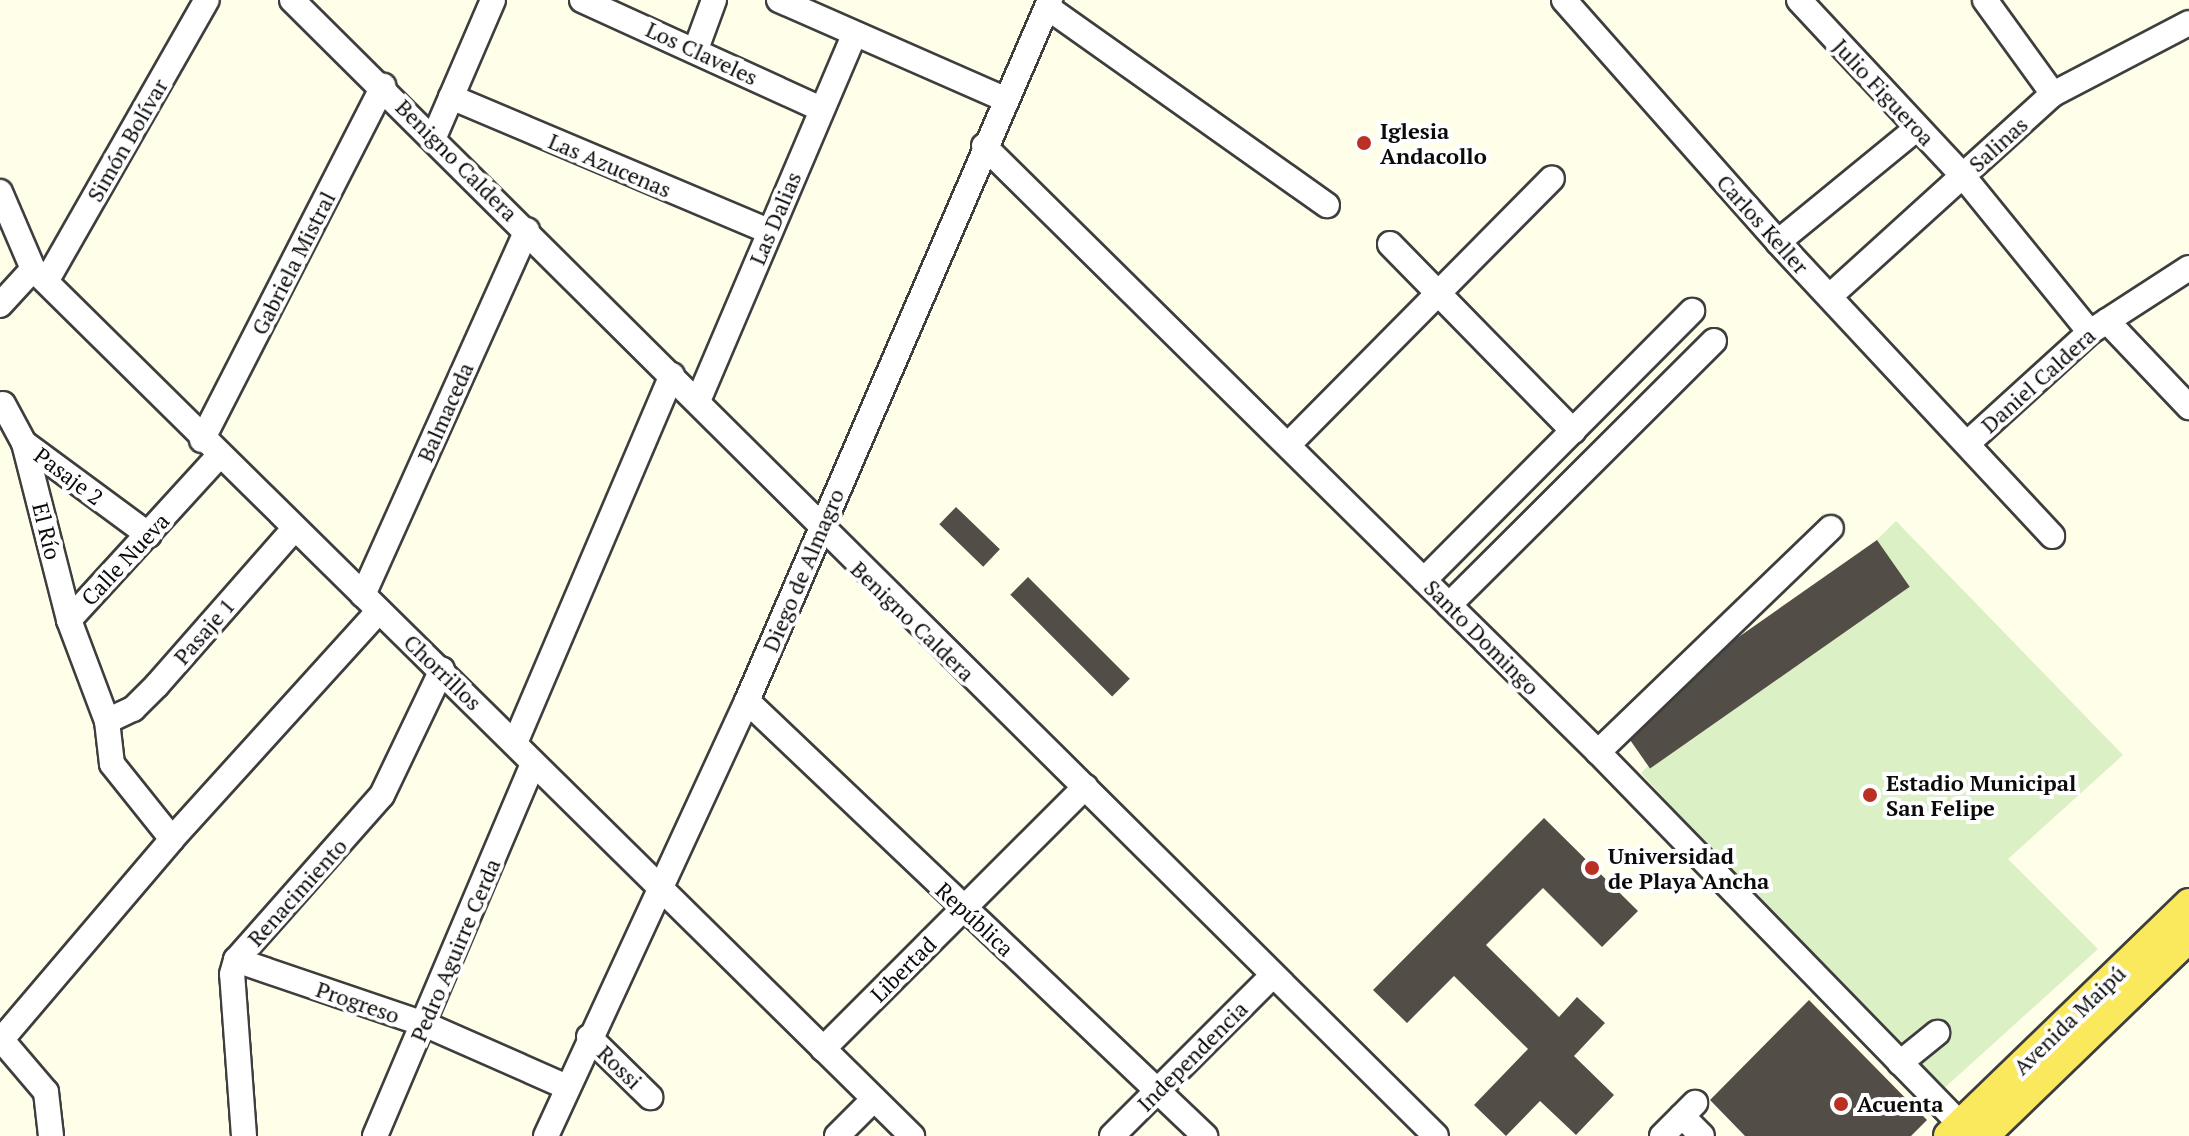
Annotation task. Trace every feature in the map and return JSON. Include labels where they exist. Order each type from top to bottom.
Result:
[{"type":"main road","name":"Avenida Maipú","points":[[1966,1133],[2189,904]]},
{"type":"main road","name":"Avenida Maipú","points":[[1966,1133],[2189,937]]},
{"type":"street","name":"Simón Bolívar","points":[[0,305],[40,274],[207,0]]},
{"type":"street","name":"Benigno Caldera","points":[[292,0],[383,86],[698,401],[821,530],[1436,1136]]},
{"type":"street","points":[[434,137],[493,0]]},
{"type":"street","name":"Los Claveles","points":[[582,0],[696,49],[821,109]]},
{"type":"street","points":[[696,49],[714,0]]},
{"type":"street","points":[[779,0],[1004,99]]},
{"type":"street","name":"Carlos Keller","points":[[1564,0],[1778,242],[1969,442],[2052,536]]},
{"type":"street","name":"Julio Figueroa","points":[[1799,0],[2098,326],[2189,407]]},
{"type":"street","points":[[1985,0],[2053,94]]},
{"type":"street","points":[[1049,3],[1327,205]]},
{"type":"street","name":"Diego de Almagro","points":[[546,1136],[656,887],[747,701],[1004,99],[1049,3]]},
{"type":"street","name":"Salinas","points":[[1830,296],[2053,94],[2189,23]]},
{"type":"street","name":"Las Dalias","points":[[698,401],[854,35]]},
{"type":"street","name":"Gabriela Mistral","points":[[210,448],[383,86]]},
{"type":"street","name":"Las Azucenas","points":[[451,97],[770,232]]},
{"type":"street","points":[[1778,242],[1916,129]]},
{"type":"street","name":"Santo Domingo","points":[[984,146],[1598,752],[1966,1133]]},
{"type":"street","points":[[1288,445],[1552,178]]},
{"type":"street","name":"Chorrillos","points":[[0,192],[40,274],[210,448],[442,670],[656,887],[912,1136]]},
{"type":"street","name":"Balmaceda","points":[[371,603],[527,230]]},
{"type":"street","points":[[1390,244],[1573,431]]},
{"type":"street","name":"Daniel Caldera","points":[[1969,442],[2098,326],[2189,268]]},
{"type":"street","points":[[1424,580],[1692,311]]},
{"type":"street","points":[[1449,605],[1714,341]]},
{"type":"street","points":[[515,743],[672,375]]},
{"type":"street","name":"Pasaje 2","points":[[3,404],[24,443],[149,535]]},
{"type":"street","name":"El Río","points":[[24,443],[69,620]]},
{"type":"street","name":"Calle Nueva","points":[[172,839],[112,764],[107,721],[69,620],[149,535],[210,448]]},
{"type":"street","points":[[1598,752],[1831,528]]},
{"type":"street","name":"Pasaje 1","points":[[107,721],[133,709],[157,685],[293,530]]},
{"type":"street","points":[[51,1136],[46,1092],[1,1038],[371,603]]},
{"type":"street","name":"Renacimiento","points":[[244,1136],[232,974],[236,960],[382,795],[442,670]]},
{"type":"street","name":"República","points":[[747,701],[1205,1136]]},
{"type":"street","name":"Pedro Aguirre Cerda","points":[[375,1136],[533,764]]},
{"type":"street","name":"Libertad","points":[[823,1049],[1085,787]]},
{"type":"street","name":"Progreso","points":[[236,960],[424,1024],[567,1087]]},
{"type":"street","name":"Independencia","points":[[1112,1136],[1272,976]]},
{"type":"street","points":[[1900,1063],[1937,1033]]},
{"type":"street","name":"Rossi","points":[[589,1037],[650,1097]]},
{"type":"street","points":[[837,1136],[874,1099]]},
{"type":"street","points":[[1662,1136],[1688,1110],[1702,1136]]},
{"type":"green space","name":"Estadio Municipal San Felipe","points":[[1896,521],[2123,755],[2008,859],[2098,949],[1941,1091],[1671,824],[1680,816],[1641,773]]},
{"type":"building","points":[[956,507],[1000,549],[983,567],[939,524]]},
{"type":"building","points":[[1877,540],[1910,587],[1650,769],[1617,722]]},
{"type":"building","points":[[1028,577],[1130,679],[1112,697],[1010,595]]},
{"type":"building","points":[[1544,818],[1638,911],[1602,947],[1543,888],[1486,945],[1559,1017],[1577,997],[1605,1023],[1574,1056],[1614,1095],[1576,1135],[1540,1101],[1506,1136],[1474,1105],[1528,1049],[1454,976],[1407,1023],[1373,990]]},
{"type":"building","points":[[1809,1000],[1927,1120],[1911,1136],[1745,1136],[1710,1100]]},
{"type":"place","name":"Iglesia Andacollo","points":[[1364,143]]},
{"type":"place","name":"Estadio Municipal San Felipe","points":[[1870,795]]},
{"type":"place","name":"Universidad de Playa Ancha","points":[[1592,868]]},
{"type":"place","name":"Acuenta","points":[[1841,1104]]}]
